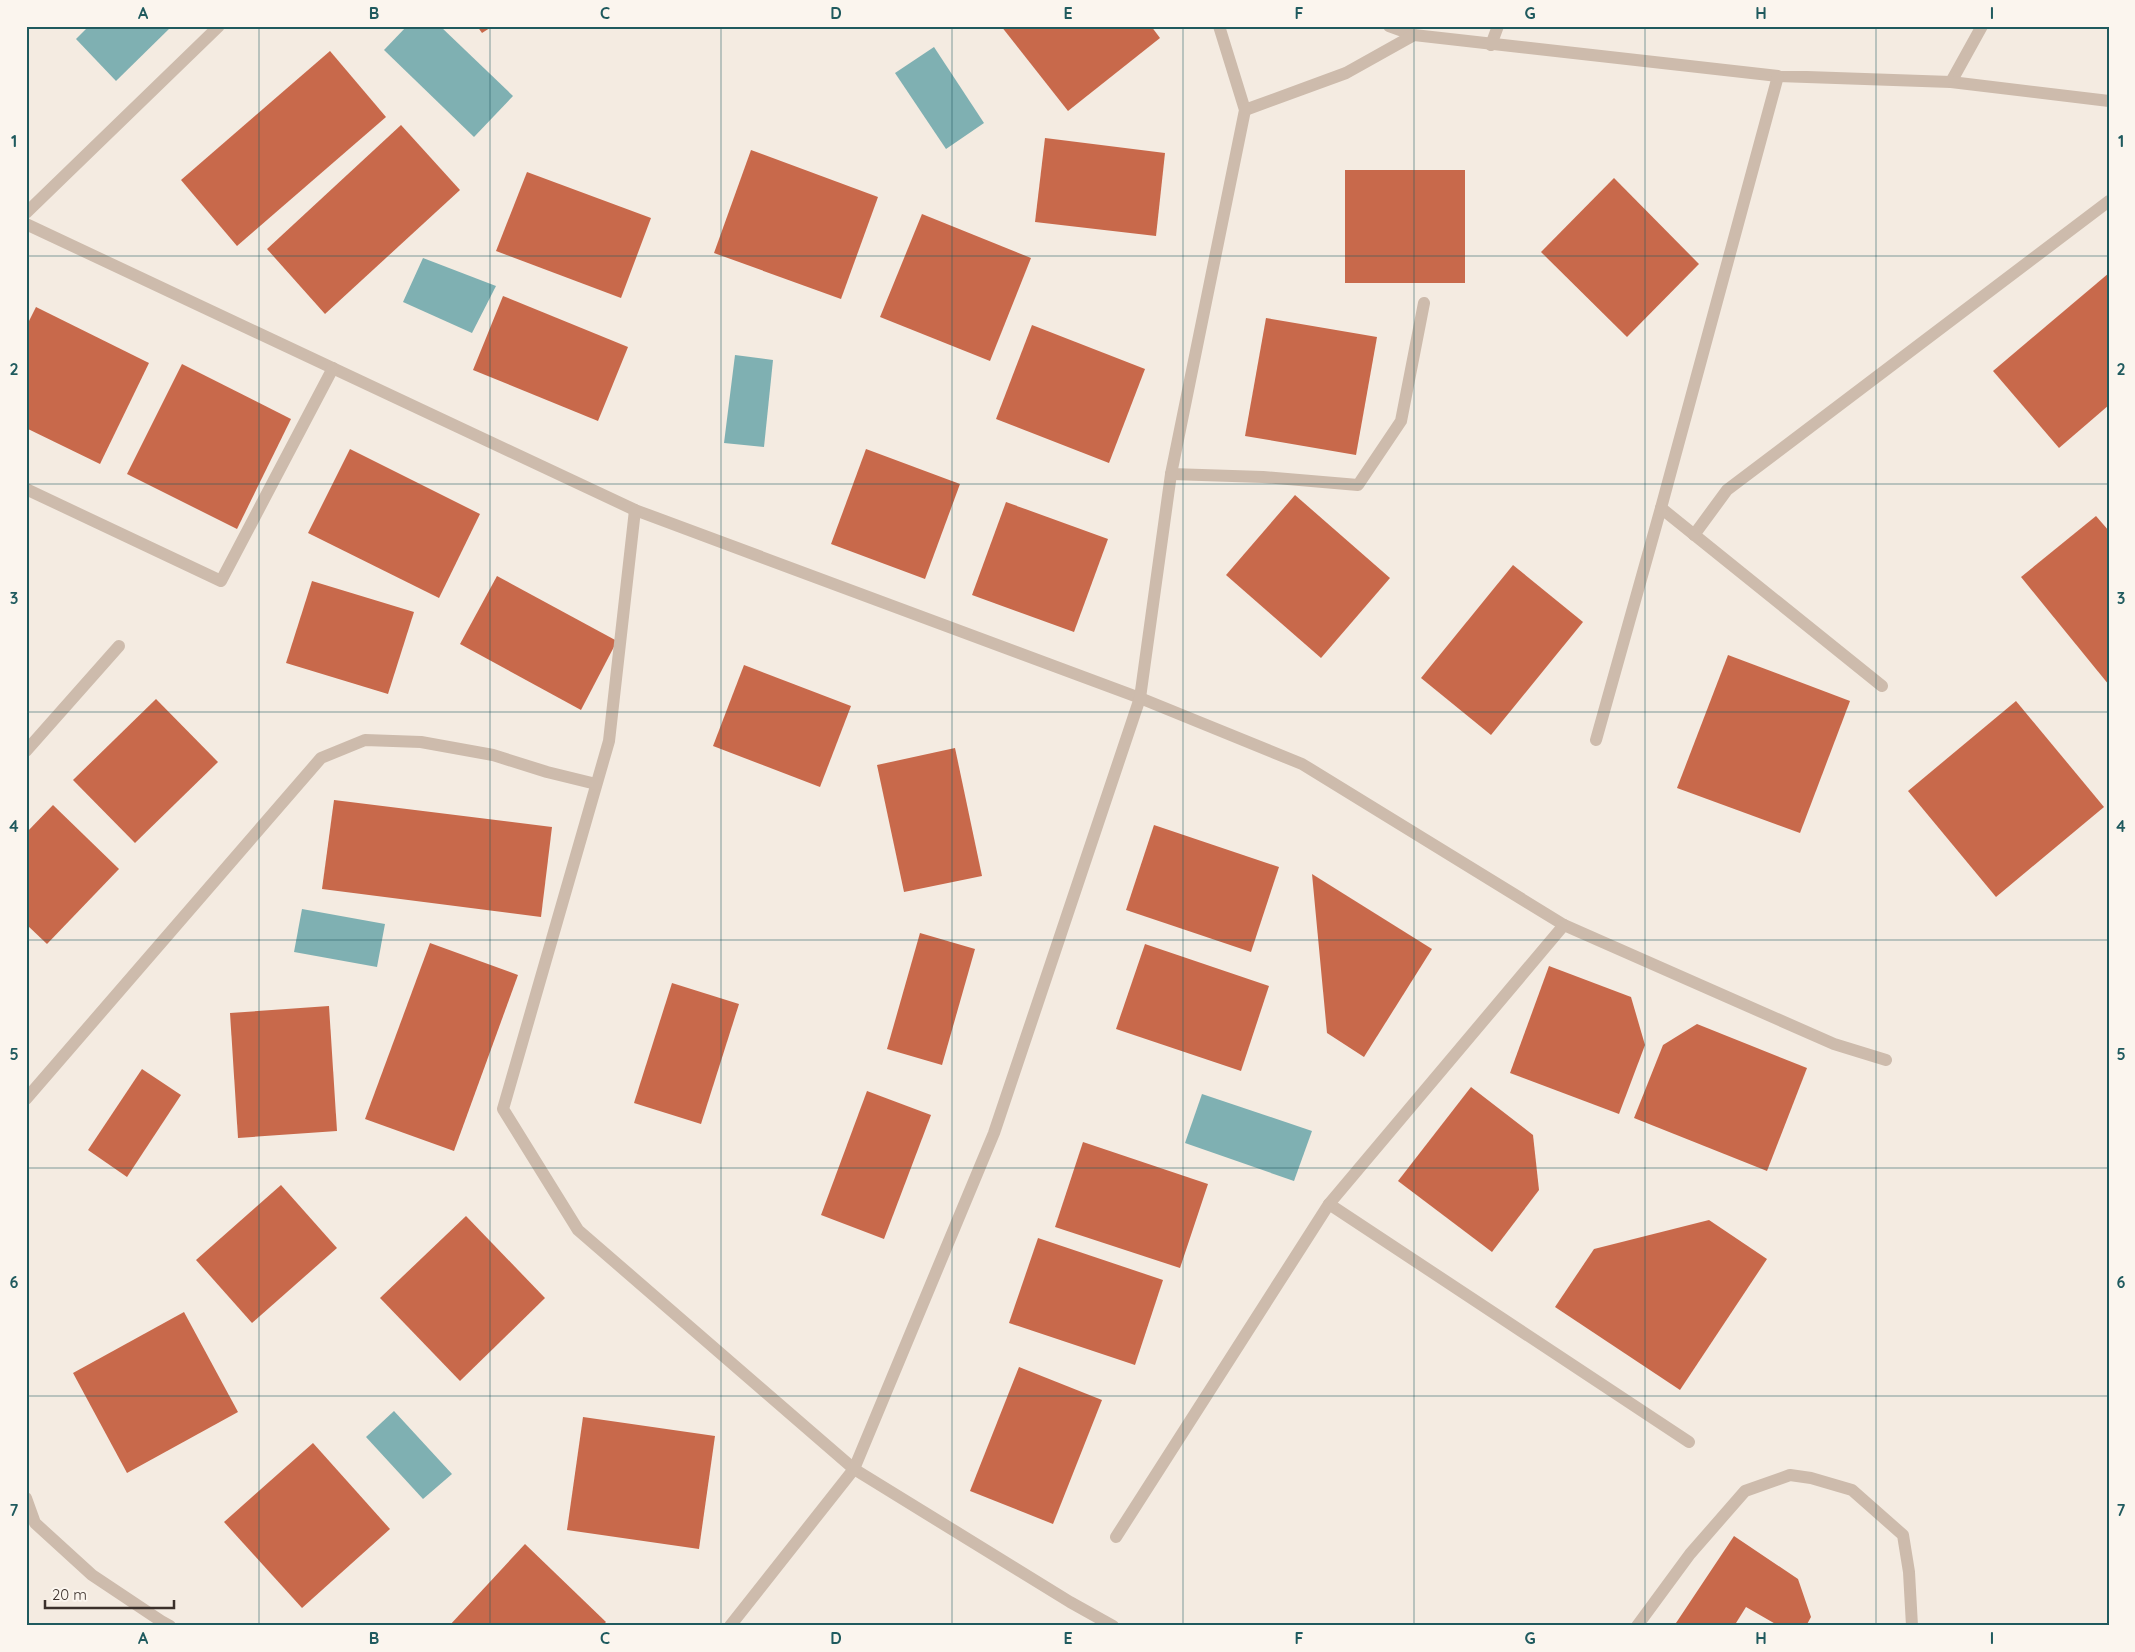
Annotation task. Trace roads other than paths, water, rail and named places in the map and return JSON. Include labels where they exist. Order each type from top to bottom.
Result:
[{"type":"street","points":[[26,213],[219,26]]},
{"type":"street","points":[[730,1626],[854,1469],[994,1133],[1140,698],[1171,474],[1245,110],[1219,26]]},
{"type":"street","points":[[1389,26],[1414,35],[1491,45],[1778,76],[1951,82],[2109,101]]},
{"type":"street","points":[[1491,45],[1498,26]]},
{"type":"street","points":[[1951,82],[1982,26]]},
{"type":"street","points":[[1245,110],[1346,73],[1414,35]]},
{"type":"street","points":[[1596,740],[1778,76]]},
{"type":"street","points":[[1694,535],[1727,490],[2109,201]]},
{"type":"street","points":[[26,224],[635,510],[1140,698],[1302,764],[1564,925],[1834,1044],[1886,1060]]},
{"type":"street","points":[[1171,474],[1263,477],[1358,485],[1401,421],[1424,303]]},
{"type":"street","points":[[26,489],[220,581],[333,368]]},
{"type":"street","points":[[1661,508],[1882,686]]},
{"type":"street","points":[[635,510],[609,741],[503,1109],[578,1230],[854,1469],[1070,1602],[1113,1626]]},
{"type":"street","points":[[26,751],[119,646]]},
{"type":"street","points":[[26,1099],[321,758],[365,740],[422,742],[493,755],[547,772],[596,784]]},
{"type":"street","points":[[1116,1537],[1329,1204],[1564,925]]},
{"type":"street","points":[[1329,1204],[1689,1442]]},
{"type":"street","points":[[1637,1626],[1690,1554],[1745,1491],[1790,1475],[1811,1478],[1852,1490],[1903,1535],[1909,1572],[1912,1626]]},
{"type":"street","points":[[26,1498],[35,1524],[92,1575],[161,1622],[170,1626]]},
{"type":"water","points":[[89,26],[172,26],[116,81],[76,39]]},
{"type":"water","points":[[407,26],[440,26],[513,96],[474,137],[384,50]]},
{"type":"water","points":[[934,47],[984,123],[946,149],[895,73]]},
{"type":"water","points":[[423,258],[496,286],[472,333],[403,302]]},
{"type":"water","points":[[735,355],[773,360],[764,447],[724,443]]},
{"type":"water","points":[[302,909],[385,924],[377,967],[294,952]]},
{"type":"water","points":[[1202,1094],[1312,1131],[1294,1181],[1185,1143]]},
{"type":"water","points":[[394,1411],[452,1474],[423,1499],[366,1437]]}]
